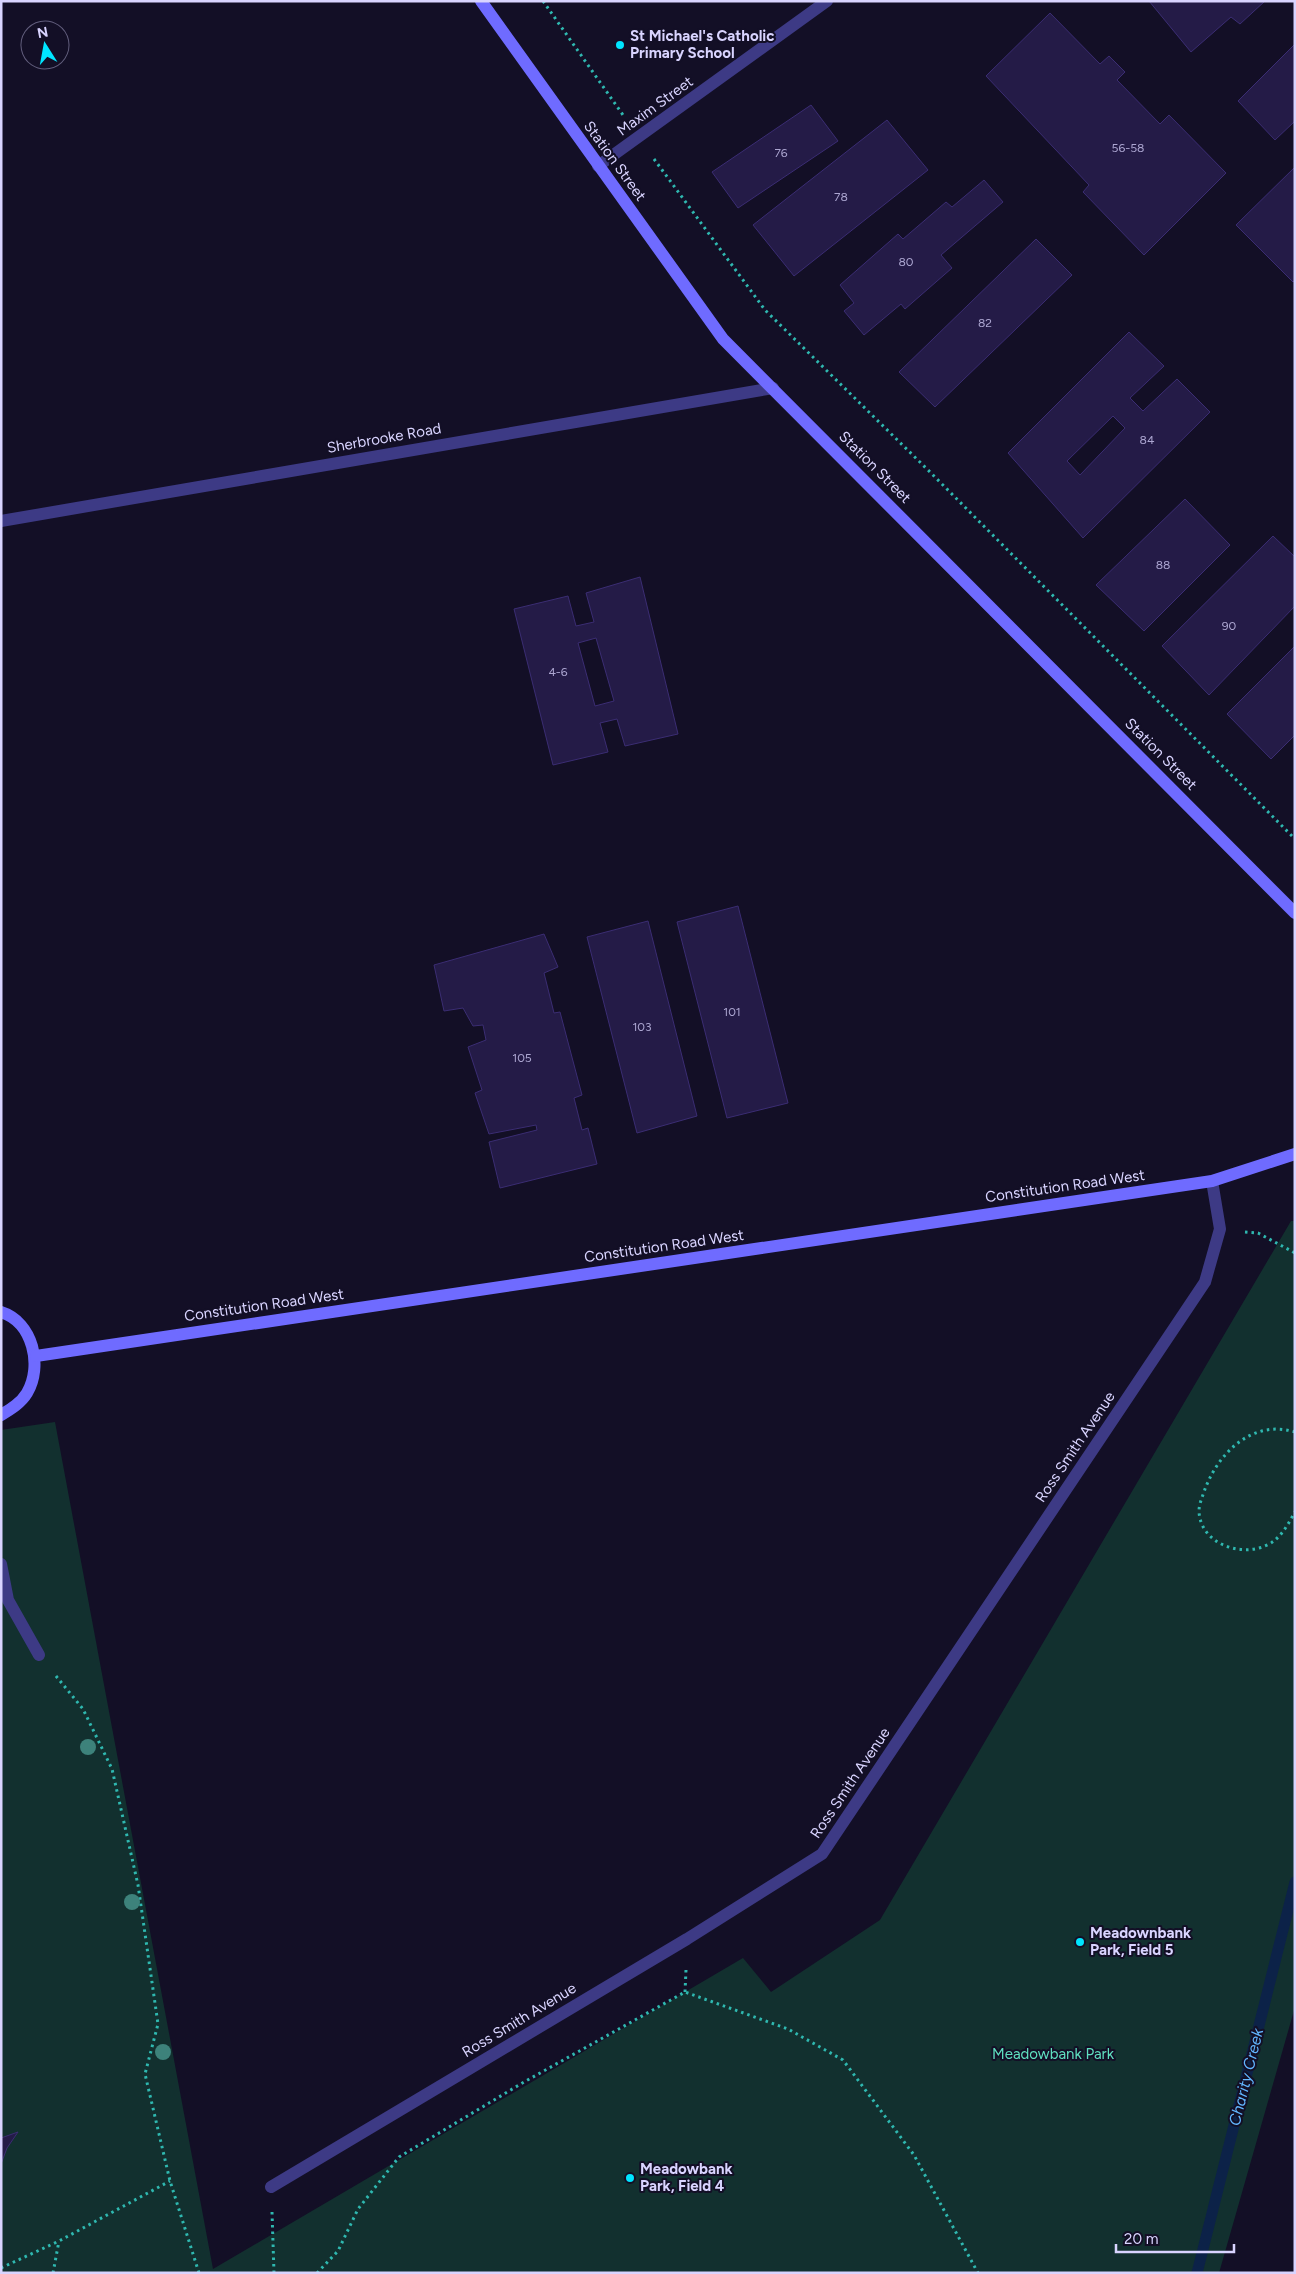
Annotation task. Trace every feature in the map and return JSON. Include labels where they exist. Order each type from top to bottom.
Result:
[{"type":"main road","name":"Station Street","points":[[481,1],[723,339],[1295,913]]},
{"type":"main road","name":"Constitution Road West","points":[[36,1356],[1212,1181],[1295,1154]]},
{"type":"main road","points":[[1,1312],[20,1324],[30,1339],[36,1356],[34,1375],[27,1393],[14,1408],[1,1415]]},
{"type":"street","name":"Maxim Street","points":[[598,166],[827,1]]},
{"type":"street","name":"Sherbrooke Road","points":[[1,521],[773,388]]},
{"type":"street","name":"Ross Smith Avenue","points":[[271,2187],[687,1939],[822,1854],[1205,1282],[1220,1228],[1212,1181]]},
{"type":"street","points":[[1,1564],[5,1599],[39,1655]]},
{"type":"path","points":[[543,1],[765,310],[944,486],[1295,839]]},
{"type":"path","points":[[1220,1228],[1258,1233],[1295,1253]]},
{"type":"path","points":[[1295,1432],[1283,1428],[1262,1431],[1238,1441],[1221,1457],[1209,1479],[1199,1511],[1203,1527],[1218,1543],[1230,1549],[1241,1550],[1264,1547],[1277,1539],[1295,1512]]},
{"type":"path","points":[[39,1655],[83,1709],[112,1769],[138,1885],[158,2024],[145,2074],[170,2181],[200,2273]]},
{"type":"path","points":[[317,2273],[338,2251],[358,2209],[399,2157],[524,2082],[685,1992],[788,2029],[843,2060],[914,2155],[978,2273]]},
{"type":"path","points":[[1,2268],[59,2240],[170,2181]]},
{"type":"path","points":[[271,2187],[274,2273]]},
{"type":"path","points":[[53,2273],[59,2240]]},
{"type":"green space","name":"Meadowbank Park","points":[[1291,1221],[1295,1221],[1295,2007],[1219,2273],[1,2273],[1,1430],[55,1422],[213,2269],[743,1958],[771,1992],[880,1920]]},
{"type":"building","points":[[1149,1],[1265,1],[1240,24],[1231,17],[1191,52]]},
{"type":"building","points":[[1050,13],[1100,64],[1109,56],[1125,72],[1117,80],[1160,124],[1169,115],[1226,173],[1144,255],[1083,192],[1089,185],[986,76]]},
{"type":"building","points":[[1295,44],[1295,121],[1275,140],[1238,101]]},
{"type":"building","points":[[811,105],[838,141],[738,208],[712,172]]},
{"type":"building","points":[[887,120],[928,170],[794,276],[753,225]]},
{"type":"building","points":[[1295,167],[1295,280],[1293,282],[1236,225]]},
{"type":"building","points":[[984,180],[1003,202],[941,255],[952,268],[905,309],[901,304],[864,335],[844,311],[854,303],[840,285],[898,234],[903,239],[946,202],[952,207]]},
{"type":"building","points":[[1036,239],[1072,275],[935,407],[899,372]]},
{"type":"building","points":[[1129,332],[1164,366],[1130,398],[1143,411],[1177,379],[1210,412],[1083,538],[1008,453]],"holes":[[[1113,416],[1125,428],[1080,475],[1067,461]]]},
{"type":"building","points":[[1185,499],[1230,545],[1144,631],[1096,585]]},
{"type":"building","points":[[1273,536],[1295,557],[1295,606],[1209,695],[1162,646]]},
{"type":"building","points":[[640,577],[678,734],[625,746],[617,719],[600,723],[608,752],[553,765],[514,609],[568,596],[576,626],[594,622],[586,593]],"holes":[[[596,638],[614,701],[595,706],[578,643]]]},
{"type":"building","points":[[1295,646],[1295,735],[1271,759],[1227,714]]},
{"type":"building","points":[[738,906],[788,1103],[727,1118],[677,922]]},
{"type":"building","points":[[648,921],[697,1116],[637,1133],[587,937]]},
{"type":"building","points":[[544,934],[558,967],[544,973],[554,1013],[560,1012],[582,1095],[574,1098],[582,1130],[588,1128],[597,1164],[500,1188],[489,1142],[537,1130],[536,1125],[489,1134],[475,1093],[482,1090],[468,1047],[486,1040],[483,1025],[473,1026],[463,1008],[444,1011],[434,965]]},
{"type":"building","points":[[18,2132],[7,2148],[1,2164],[1,2138]]},
{"type":"waterway","name":"Charity Creek","points":[[1197,2273],[1295,1882]]},
{"type":"place","name":"St Michael's Catholic Primary School","points":[[620,45]]},
{"type":"place","name":"Meadownbank Park, Field 5","points":[[1080,1942]]},
{"type":"place","name":"Meadowbank Park, Field 4","points":[[630,2178]]}]
